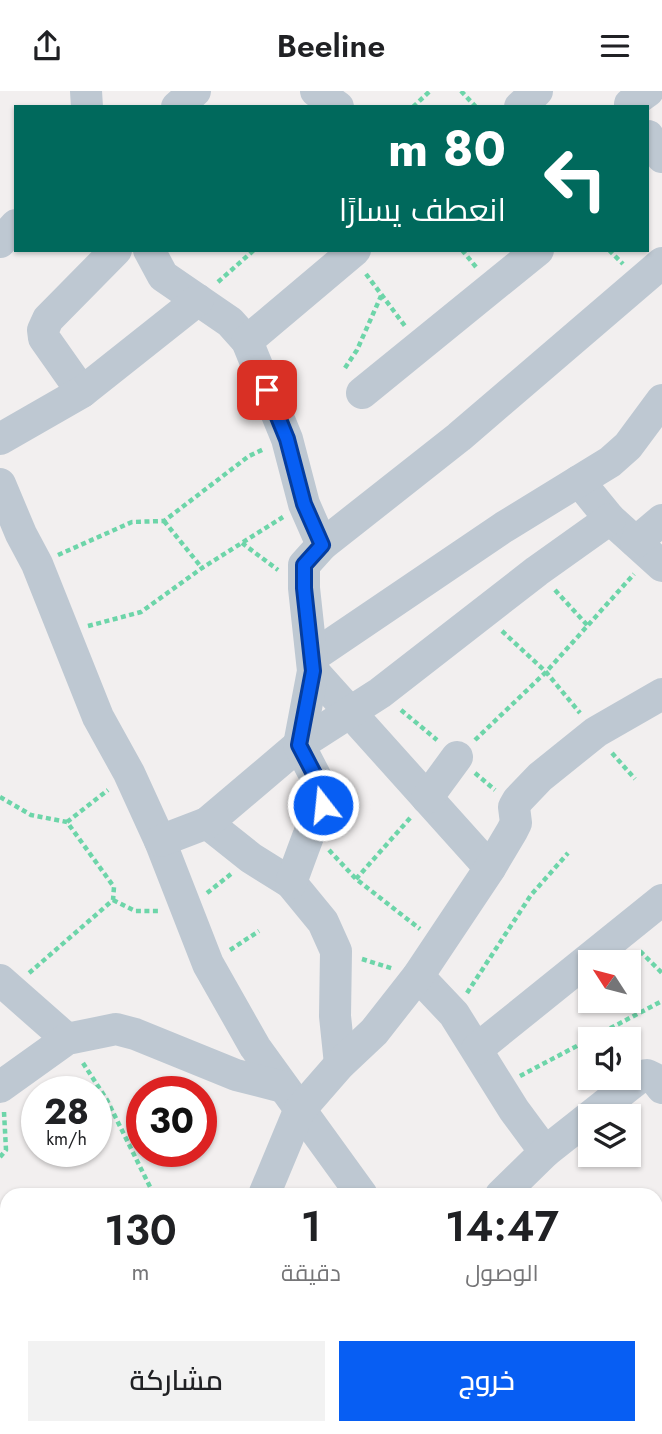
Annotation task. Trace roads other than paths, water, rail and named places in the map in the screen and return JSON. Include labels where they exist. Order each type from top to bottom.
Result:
[{"type":"street","points":[[179,105],[195,91]]},
{"type":"street","points":[[522,105],[537,91]]},
{"type":"street","points":[[0,242],[14,227]]},
{"type":"street","points":[[82,392],[44,338],[43,330],[48,319],[114,252]]},
{"type":"street","points":[[150,252],[163,276],[230,322],[247,341],[287,439],[304,504],[322,545]]},
{"type":"street","points":[[247,341],[353,252]]},
{"type":"street","points":[[354,380],[420,347],[536,252]]},
{"type":"street","points":[[291,883],[310,829],[323,805],[323,791],[299,745],[312,664],[304,565],[322,545],[459,437],[662,263]]},
{"type":"street","points":[[0,439],[82,392],[198,300]]},
{"type":"street","points":[[312,664],[504,527],[611,462],[628,446],[662,400]]},
{"type":"street","points":[[579,481],[610,519],[649,555],[662,520]]},
{"type":"street","points":[[0,484],[11,513],[37,564],[98,717],[129,773],[160,841],[208,964],[255,1047],[357,1188]]},
{"type":"street","points":[[160,841],[206,823],[299,745],[380,693],[537,571],[610,519]]},
{"type":"street","points":[[312,664],[490,868]]},
{"type":"street","points":[[266,1188],[291,1099],[340,1064],[374,1032],[418,976],[490,868],[516,823],[514,807],[518,800],[540,777],[596,732],[662,694]]},
{"type":"street","points":[[427,798],[457,757]]},
{"type":"street","points":[[206,823],[251,858],[291,883],[323,922],[336,951],[335,1016],[340,1064]]},
{"type":"street","points":[[477,1049],[662,900]]},
{"type":"street","points":[[418,976],[454,1014],[545,1152]]},
{"type":"street","points":[[5,985],[67,1039]]},
{"type":"street","points":[[1,1086],[67,1039],[116,1029],[135,1034],[291,1099]]},
{"type":"street","points":[[508,1188],[545,1152],[640,1077],[647,1075],[655,1079],[662,1088]]}]
